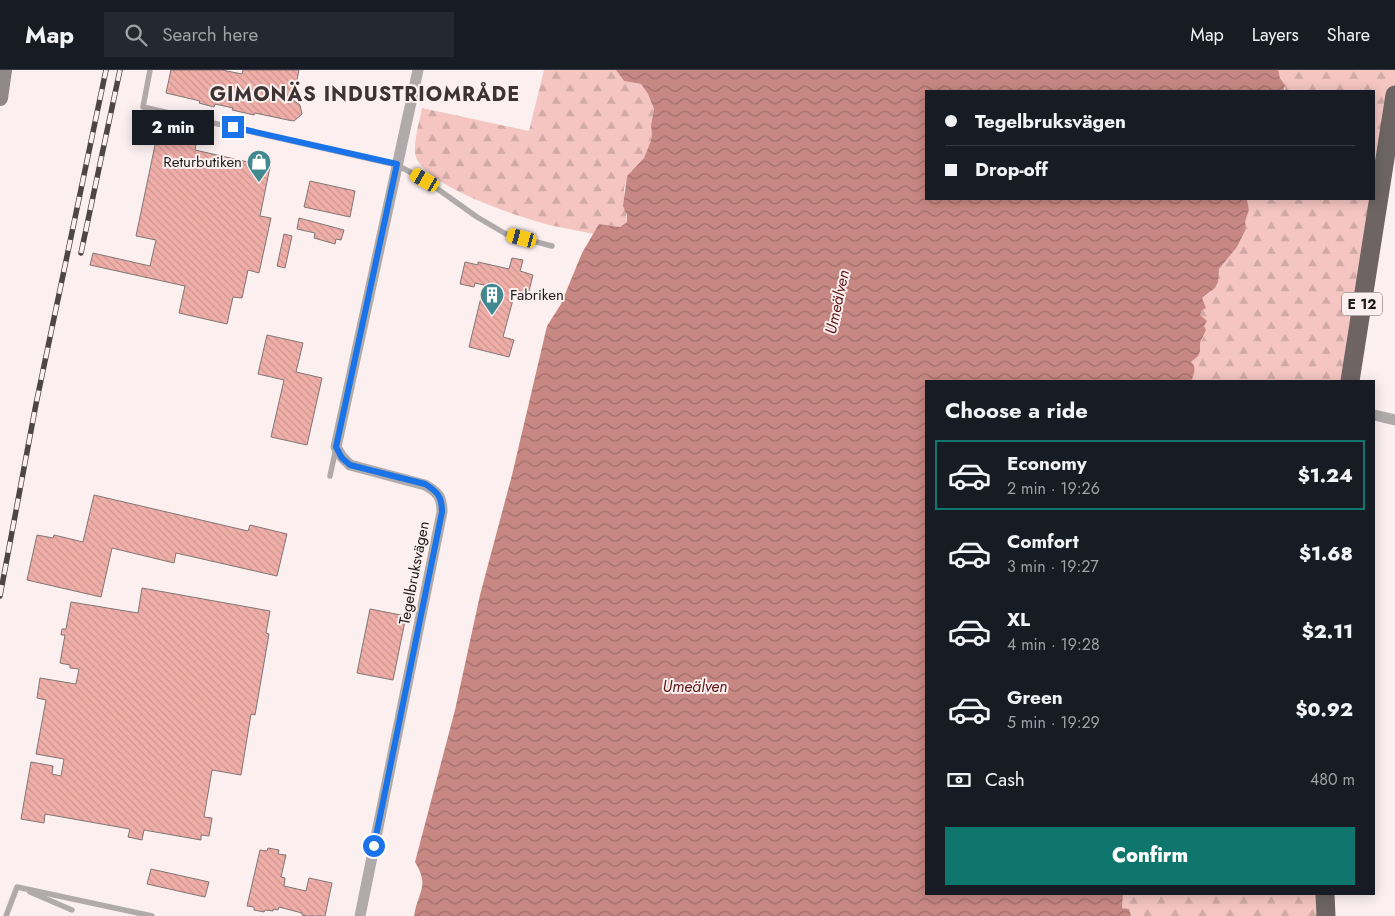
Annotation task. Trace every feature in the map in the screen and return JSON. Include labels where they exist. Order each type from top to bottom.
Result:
[{"type":"highway","name":"E 12","points":[[1350,380],[1395,95]]},
{"type":"highway","points":[[1325,895],[1326,916]]},
{"type":"main road","points":[[0,98],[2,73]]},
{"type":"street","points":[[336,447],[418,70]]},
{"type":"street","points":[[1375,415],[1395,420]]},
{"type":"street","name":"Tegelbruksvägen","points":[[336,447],[342,458],[350,465],[425,484],[436,491],[442,501],[440,522],[360,916]]},
{"type":"lane","points":[[150,70],[142,106],[397,164],[425,180],[477,217],[506,234],[552,246]]},
{"type":"lane","points":[[330,476],[336,447]]},
{"type":"lane","points":[[17,887],[72,910]]},
{"type":"lane","points":[[6,916],[17,887]]},
{"type":"lane","points":[[17,887],[152,916]]},
{"type":"green space","points":[[544,70],[616,70],[624,81],[641,84],[648,94],[654,109],[651,125],[652,139],[644,158],[627,176],[624,189],[627,222],[620,227],[599,224],[594,234],[549,225],[517,215],[455,190],[424,168],[416,157],[416,139],[422,108],[529,131]]},
{"type":"green space","points":[[1278,70],[1395,70],[1395,95],[1350,380],[1191,380],[1193,376],[1190,362],[1200,347],[1204,333],[1204,326],[1200,315],[1202,298],[1211,292],[1219,269],[1237,247],[1246,229],[1245,222],[1249,210],[1247,200],[1375,200],[1375,90],[1284,90],[1283,82],[1277,73]]},
{"type":"green space","points":[[1123,895],[1325,895],[1326,916],[1131,916],[1129,909],[1122,908]]},
{"type":"water","name":"Umeälven","points":[[616,70],[1278,70],[1280,78],[1285,85],[1283,90],[925,90],[925,200],[1247,200],[1249,210],[1245,222],[1246,229],[1237,247],[1219,269],[1218,282],[1215,288],[1202,298],[1206,308],[1202,310],[1200,315],[1207,321],[1204,326],[1206,330],[1200,343],[1198,356],[1191,362],[1194,369],[1191,380],[925,380],[925,895],[1123,895],[1122,908],[1129,909],[1131,916],[414,916],[422,889],[422,877],[415,862],[455,710],[480,595],[512,475],[547,326],[561,304],[582,253],[599,224],[620,227],[627,222],[627,215],[623,206],[627,176],[644,158],[652,138],[651,125],[654,109],[648,94],[641,84],[624,81]]},
{"type":"building","points":[[171,70],[222,70],[242,74],[243,70],[299,70],[293,100],[300,105],[302,114],[294,121],[255,113],[254,115],[215,104],[214,107],[199,103],[200,101],[166,93]]},
{"type":"building","points":[[159,126],[183,131],[182,135],[197,139],[195,150],[270,167],[260,216],[271,218],[259,273],[248,270],[242,298],[233,297],[227,324],[179,313],[185,286],[90,265],[93,253],[150,266],[156,240],[136,236]]},
{"type":"building","points":[[310,181],[355,191],[350,217],[304,207]]},
{"type":"building","points":[[299,218],[344,230],[341,240],[336,239],[335,244],[314,238],[315,233],[297,229]]},
{"type":"building","points":[[284,234],[292,236],[285,268],[277,266]]},
{"type":"building","name":"Fabriken","points":[[512,258],[523,260],[520,271],[533,275],[528,295],[515,292],[503,337],[514,340],[509,357],[469,347],[484,285],[475,283],[474,287],[460,284],[465,262],[478,265],[478,262],[509,269]]},
{"type":"building","points":[[267,335],[303,343],[296,372],[322,378],[307,445],[271,437],[284,380],[258,374]]},
{"type":"building","points":[[94,495],[248,531],[250,525],[287,534],[277,576],[176,553],[174,563],[112,548],[101,597],[27,580],[37,535],[53,538],[54,535],[83,542]]},
{"type":"building","points":[[142,588],[270,611],[266,633],[269,634],[255,715],[251,714],[241,775],[212,770],[204,817],[212,818],[209,836],[201,835],[201,840],[144,830],[142,840],[128,837],[130,829],[45,814],[44,823],[21,819],[31,762],[53,766],[52,774],[61,776],[64,759],[36,754],[46,700],[37,698],[40,678],[76,684],[79,669],[70,668],[70,665],[60,663],[65,635],[61,635],[62,629],[66,629],[71,602],[138,613]]},
{"type":"building","points":[[370,609],[406,616],[393,680],[357,673]]},
{"type":"building","points":[[268,848],[279,850],[278,854],[286,855],[281,877],[285,878],[284,886],[306,891],[309,878],[332,883],[325,916],[306,916],[302,915],[302,913],[279,907],[278,910],[265,910],[264,912],[247,906],[260,850],[267,851]]},
{"type":"building","points":[[151,869],[209,882],[205,897],[147,884]]},
{"type":"railway","points":[[0,596],[36,404],[106,70]]},
{"type":"railway","points":[[81,253],[120,70]]},
{"type":"place","name":"Returbutiken","points":[[259,183]]},
{"type":"place","name":"Fabriken","points":[[492,316]]},
{"type":"district","name":"GIMONÄS INDUSTRIOMRÅDE","points":[[365,94]]},
{"type":"route","points":[[233,127],[397,164],[336,447],[342,458],[350,465],[363,470],[425,484],[436,491],[442,501],[442,512],[374,846]]}]
